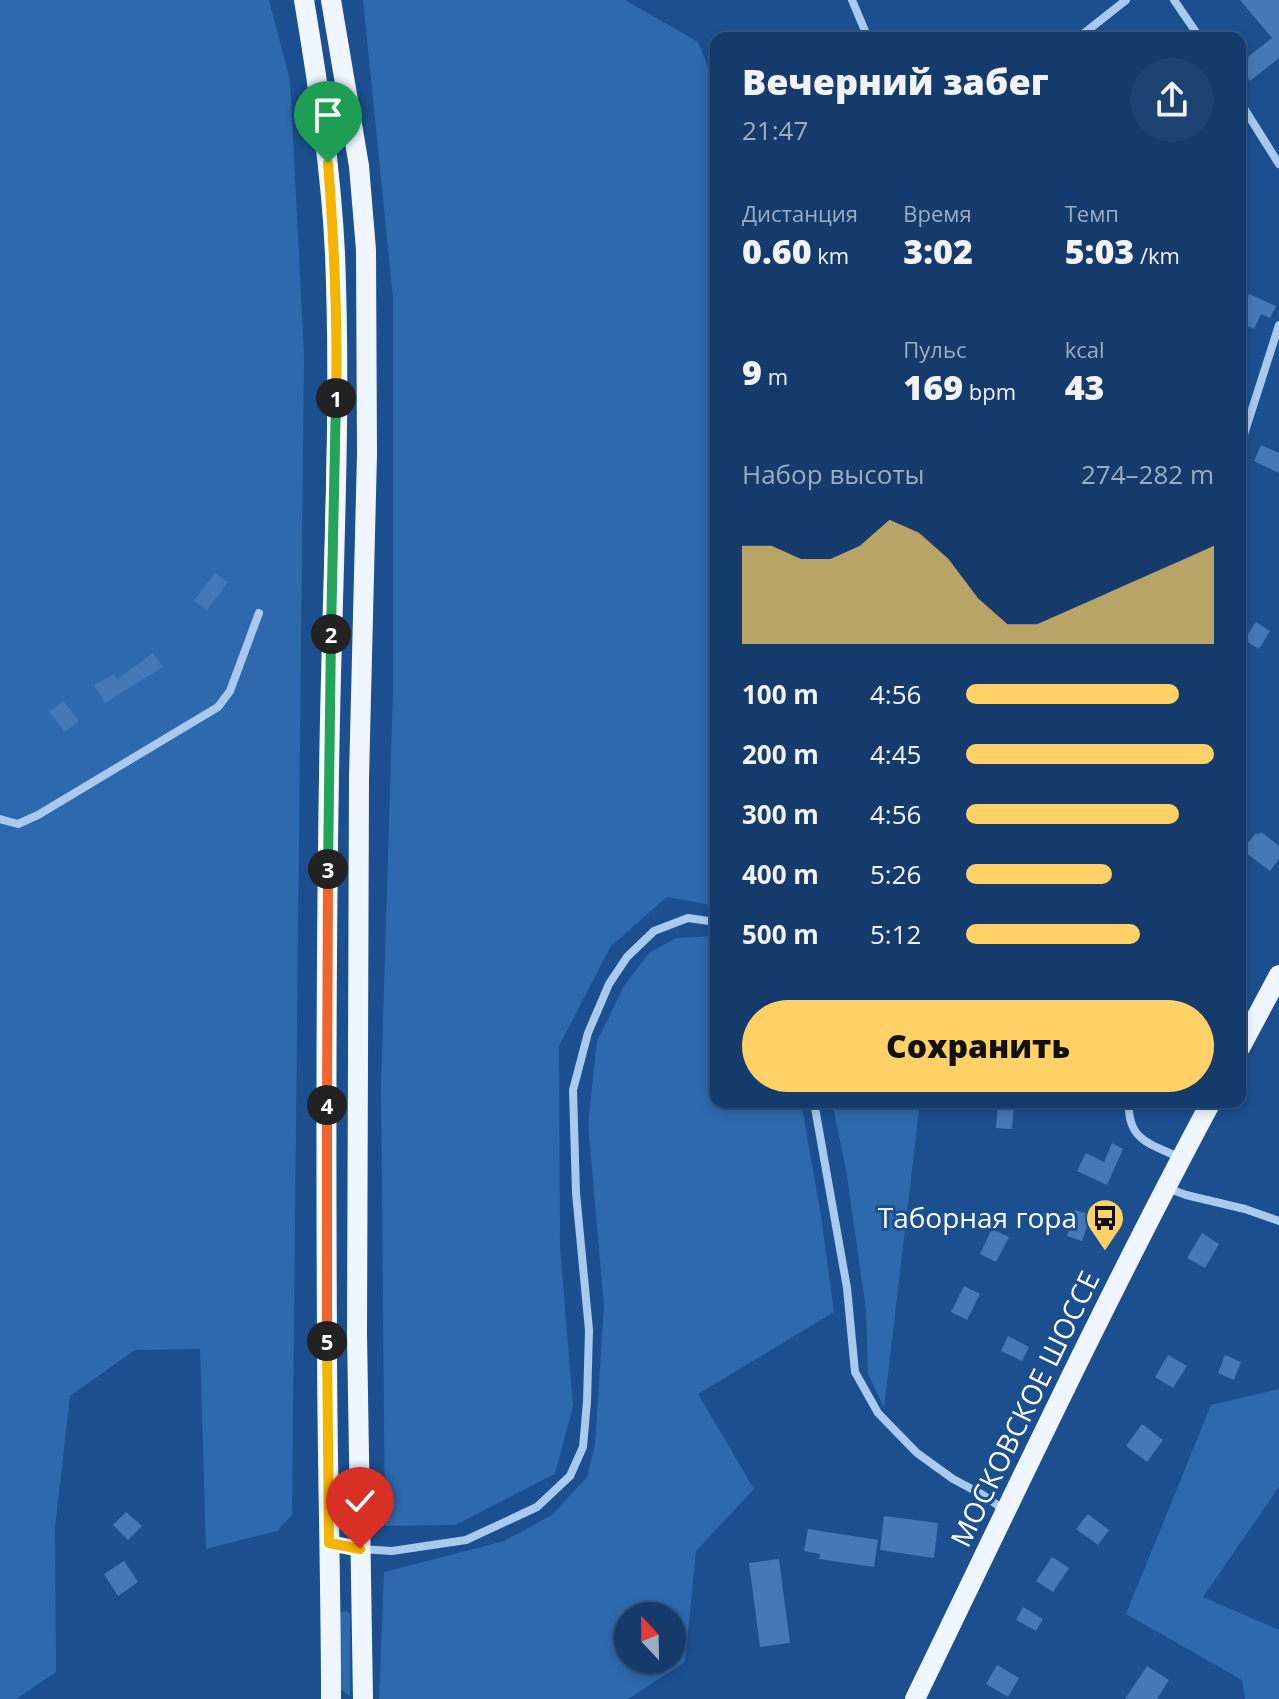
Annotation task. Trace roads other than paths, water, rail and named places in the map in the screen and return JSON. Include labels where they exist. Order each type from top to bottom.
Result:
[{"type":"main road","points":[[304,0],[328,163],[335,251],[337,342],[328,791],[327,1342],[331,1699]]},
{"type":"main road","points":[[331,0],[359,166],[366,250],[367,454],[358,810],[357,1333],[363,1699]]},
{"type":"main road","points":[[1246,1037],[1279,975]]},
{"type":"main road","name":"МОСКОВСКОЕ ШОССЕ","points":[[915,1699],[1094,1327],[1208,1108]]},
{"type":"street","points":[[852,0],[865,32]]},
{"type":"street","points":[[1086,32],[1126,0]]},
{"type":"street","points":[[1174,0],[1196,32]]},
{"type":"street","points":[[1246,112],[1279,164]]},
{"type":"street","points":[[1246,428],[1279,325]]},
{"type":"street","points":[[0,819],[18,824],[38,815],[218,707],[230,691],[259,613]]},
{"type":"street","points":[[329,1543],[392,1551],[466,1540],[537,1507],[570,1476],[583,1447],[589,1330],[576,1193],[573,1090],[588,1033],[609,984],[627,957],[654,931],[688,918],[710,921]]},
{"type":"street","points":[[815,1108],[847,1288],[855,1372],[878,1413],[917,1453],[1006,1511]]},
{"type":"street","points":[[1129,1108],[1130,1125],[1137,1137],[1181,1158]]},
{"type":"street","points":[[1166,1187],[1279,1221]]},
{"type":"place","name":"Таборная гора","points":[[1105,1252]]}]
